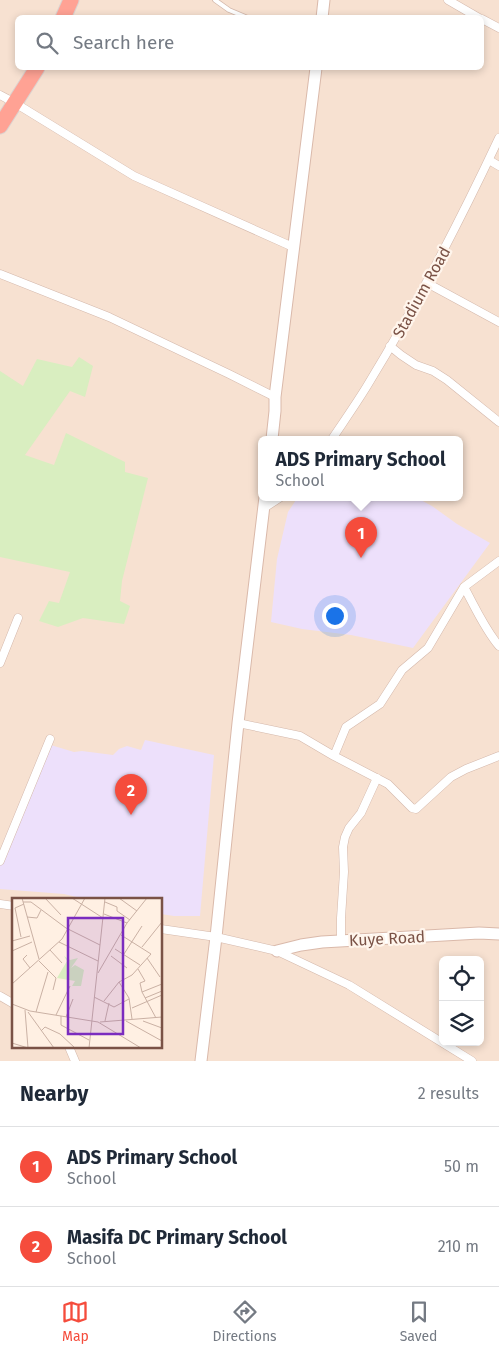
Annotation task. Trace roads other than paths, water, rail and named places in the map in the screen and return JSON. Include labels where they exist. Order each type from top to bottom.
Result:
[{"type":"highway","points":[[64,15],[72,0]]},
{"type":"highway","points":[[0,126],[36,70]]},
{"type":"main road","points":[[322,15],[324,0]]},
{"type":"main road","points":[[272,436],[275,398],[316,70]]},
{"type":"main road","points":[[201,1061],[264,502]]},
{"type":"main road","name":"Kuye Road","points":[[277,951],[301,945],[341,941],[479,933],[499,934]]},
{"type":"street","points":[[448,0],[475,15]]},
{"type":"street","points":[[484,20],[499,28]]},
{"type":"street","points":[[0,96],[15,103],[134,176],[293,247]]},
{"type":"street","name":"Stadium Road","points":[[334,436],[367,387],[427,283],[455,230],[499,138]]},
{"type":"street","points":[[489,160],[499,166]]},
{"type":"street","points":[[0,274],[109,317],[275,398]]},
{"type":"street","points":[[427,283],[499,322]]},
{"type":"street","points":[[390,346],[400,355],[447,380],[499,422]]},
{"type":"street","points":[[334,756],[346,728],[380,704],[402,670],[428,648],[464,587],[499,561]]},
{"type":"street","points":[[464,587],[482,621],[499,646]]},
{"type":"street","points":[[0,663],[18,618]]},
{"type":"street","points":[[238,723],[300,736],[388,784],[412,808],[416,809],[451,777],[499,756]]},
{"type":"street","points":[[0,860],[50,739]]},
{"type":"street","points":[[341,941],[344,872],[343,847],[345,837],[361,812],[377,778]]},
{"type":"street","points":[[162,929],[277,951],[349,985],[472,1061]]},
{"type":"street","points":[[0,996],[12,1003]]},
{"type":"street","points":[[69,1048],[75,1061]]},
{"type":"lane","points":[[216,0],[229,10],[241,15]]},
{"type":"place","name":"ADS Primary School","points":[[361,558]]},
{"type":"place","name":"Masifa DC Primary School","points":[[131,815]]}]
